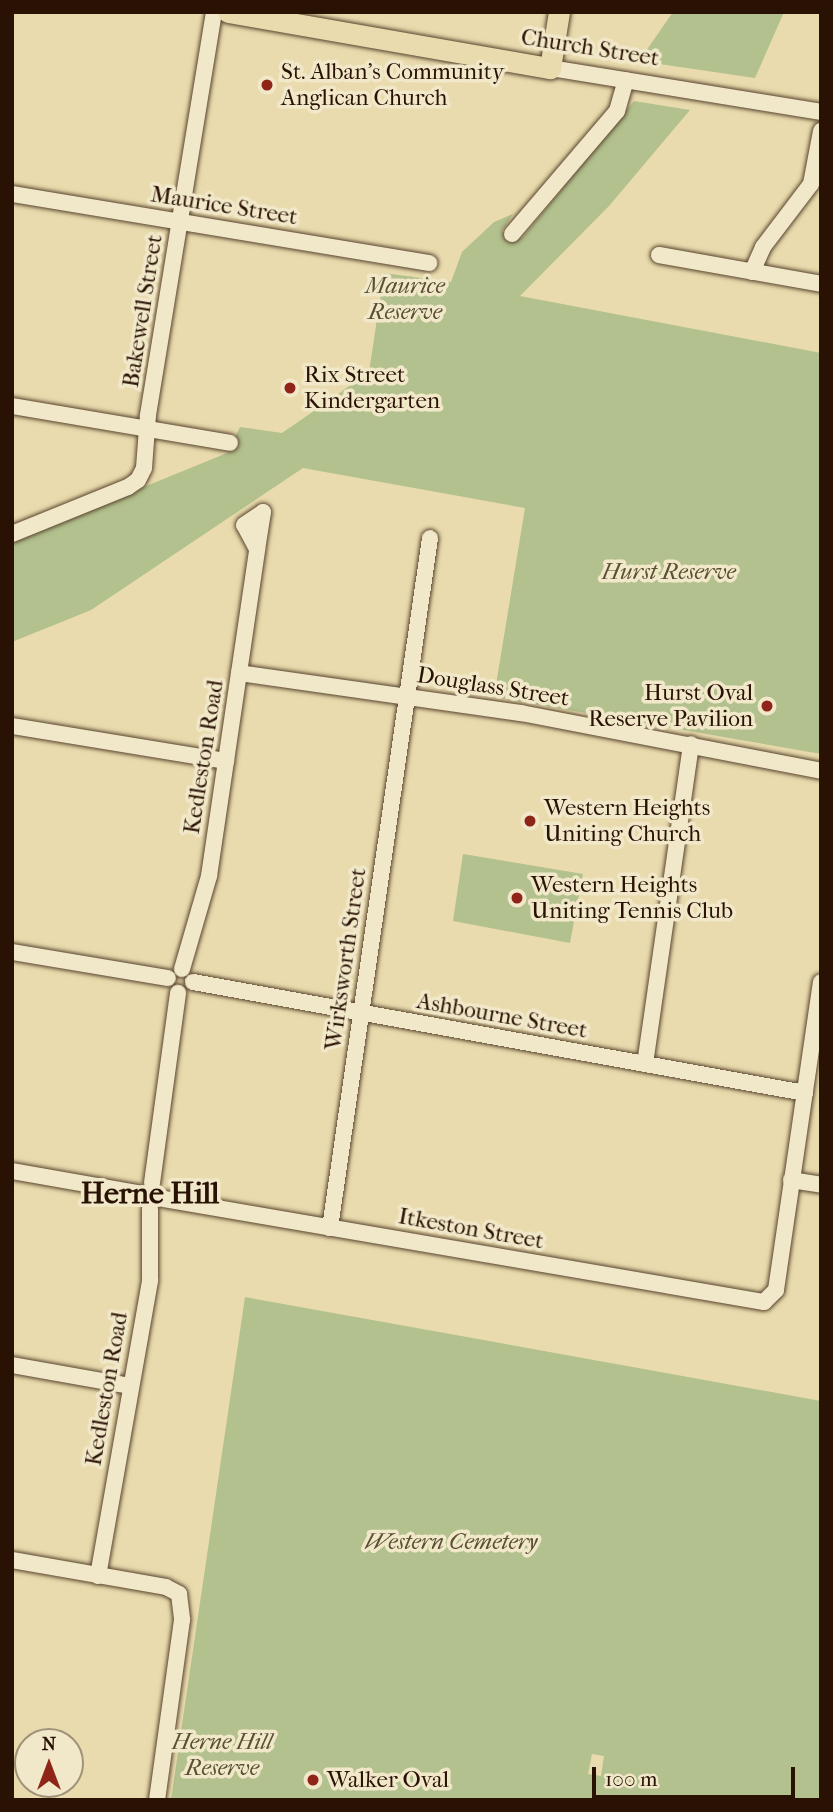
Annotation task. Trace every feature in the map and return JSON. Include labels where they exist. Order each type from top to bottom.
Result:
[{"type":"main road","points":[[550,68],[559,12]]},
{"type":"main road","name":"Church Street","points":[[238,13],[550,68]]},
{"type":"street","name":"Bakewell Street","points":[[12,534],[136,482],[146,463],[148,428],[214,12]]},
{"type":"street","name":"Church Street","points":[[550,68],[821,112]]},
{"type":"street","points":[[512,234],[617,111],[626,80]]},
{"type":"street","points":[[752,272],[763,247],[811,184],[821,131]]},
{"type":"street","name":"Maurice Street","points":[[12,194],[429,263]]},
{"type":"street","points":[[659,255],[821,284]]},
{"type":"street","points":[[12,406],[230,443]]},
{"type":"street","name":"Wirksworth Street","points":[[330,1228],[430,538]]},
{"type":"street","name":"Kedleston Road","points":[[188,975],[209,876],[257,549]]},
{"type":"street","name":"Douglass Street","points":[[239,673],[521,713],[821,771]]},
{"type":"street","points":[[12,726],[226,761]]},
{"type":"street","points":[[645,1064],[691,744]]},
{"type":"street","points":[[12,952],[168,978]]},
{"type":"street","points":[[176,969],[188,975],[190,989],[178,993],[173,991],[168,978],[176,969]]},
{"type":"street","name":"Ashbourne Street","points":[[188,975],[361,1014],[804,1093]]},
{"type":"street","points":[[820,992],[791,1180],[821,1185]]},
{"type":"street","points":[[152,1183],[178,993]]},
{"type":"street","points":[[12,1171],[137,1193]]},
{"type":"street","name":"Itkeston Street","points":[[164,1199],[759,1303],[769,1299],[776,1290],[791,1180]]},
{"type":"street","points":[[152,1183],[160,1186],[164,1199],[160,1206],[149,1209],[141,1206],[137,1193],[144,1184],[152,1183]]},
{"type":"street","name":"Kedleston Road","points":[[98,1576],[150,1280],[149,1209]]},
{"type":"street","points":[[12,1365],[130,1386]]},
{"type":"street","points":[[12,1560],[166,1587],[179,1594],[182,1601],[182,1620],[157,1800]]},
{"type":"green space","points":[[673,12],[784,12],[755,78],[639,61]]},
{"type":"green space","name":"Hurst Reserve","points":[[634,101],[690,110],[609,206],[520,296],[821,353],[821,754],[494,697],[525,508],[303,468],[91,610],[12,642],[12,541],[227,453],[240,427],[282,433],[324,404],[369,372],[384,273],[451,282],[462,252],[494,222],[513,214],[502,231],[509,241],[522,238]]},
{"type":"green space","name":"Western Heights Uniting Tennis Club","points":[[463,854],[583,874],[570,943],[453,921]]},
{"type":"green space","name":"Western Cemetery","points":[[245,1297],[821,1401],[821,1800],[171,1800]],"holes":[[[592,1754],[604,1756],[601,1776],[588,1774]]]},
{"type":"place","name":"St. Alban's Community Anglican Church","points":[[267,85]]},
{"type":"place","name":"Rix Street Kindergarten","points":[[290,388]]},
{"type":"place","name":"Hurst Oval Reserve Pavilion","points":[[767,706]]},
{"type":"place","name":"Western Heights Uniting Church","points":[[530,821]]},
{"type":"place","name":"Western Heights Uniting Tennis Club","points":[[517,898]]},
{"type":"place","name":"Walker Oval","points":[[313,1780]]},
{"type":"district","name":"Herne Hill","points":[[150,1194]]},
{"type":"park label","name":"Maurice Reserve","points":[[405,299]]},
{"type":"park label","name":"Herne Hill Reserve","points":[[222,1755]]}]
